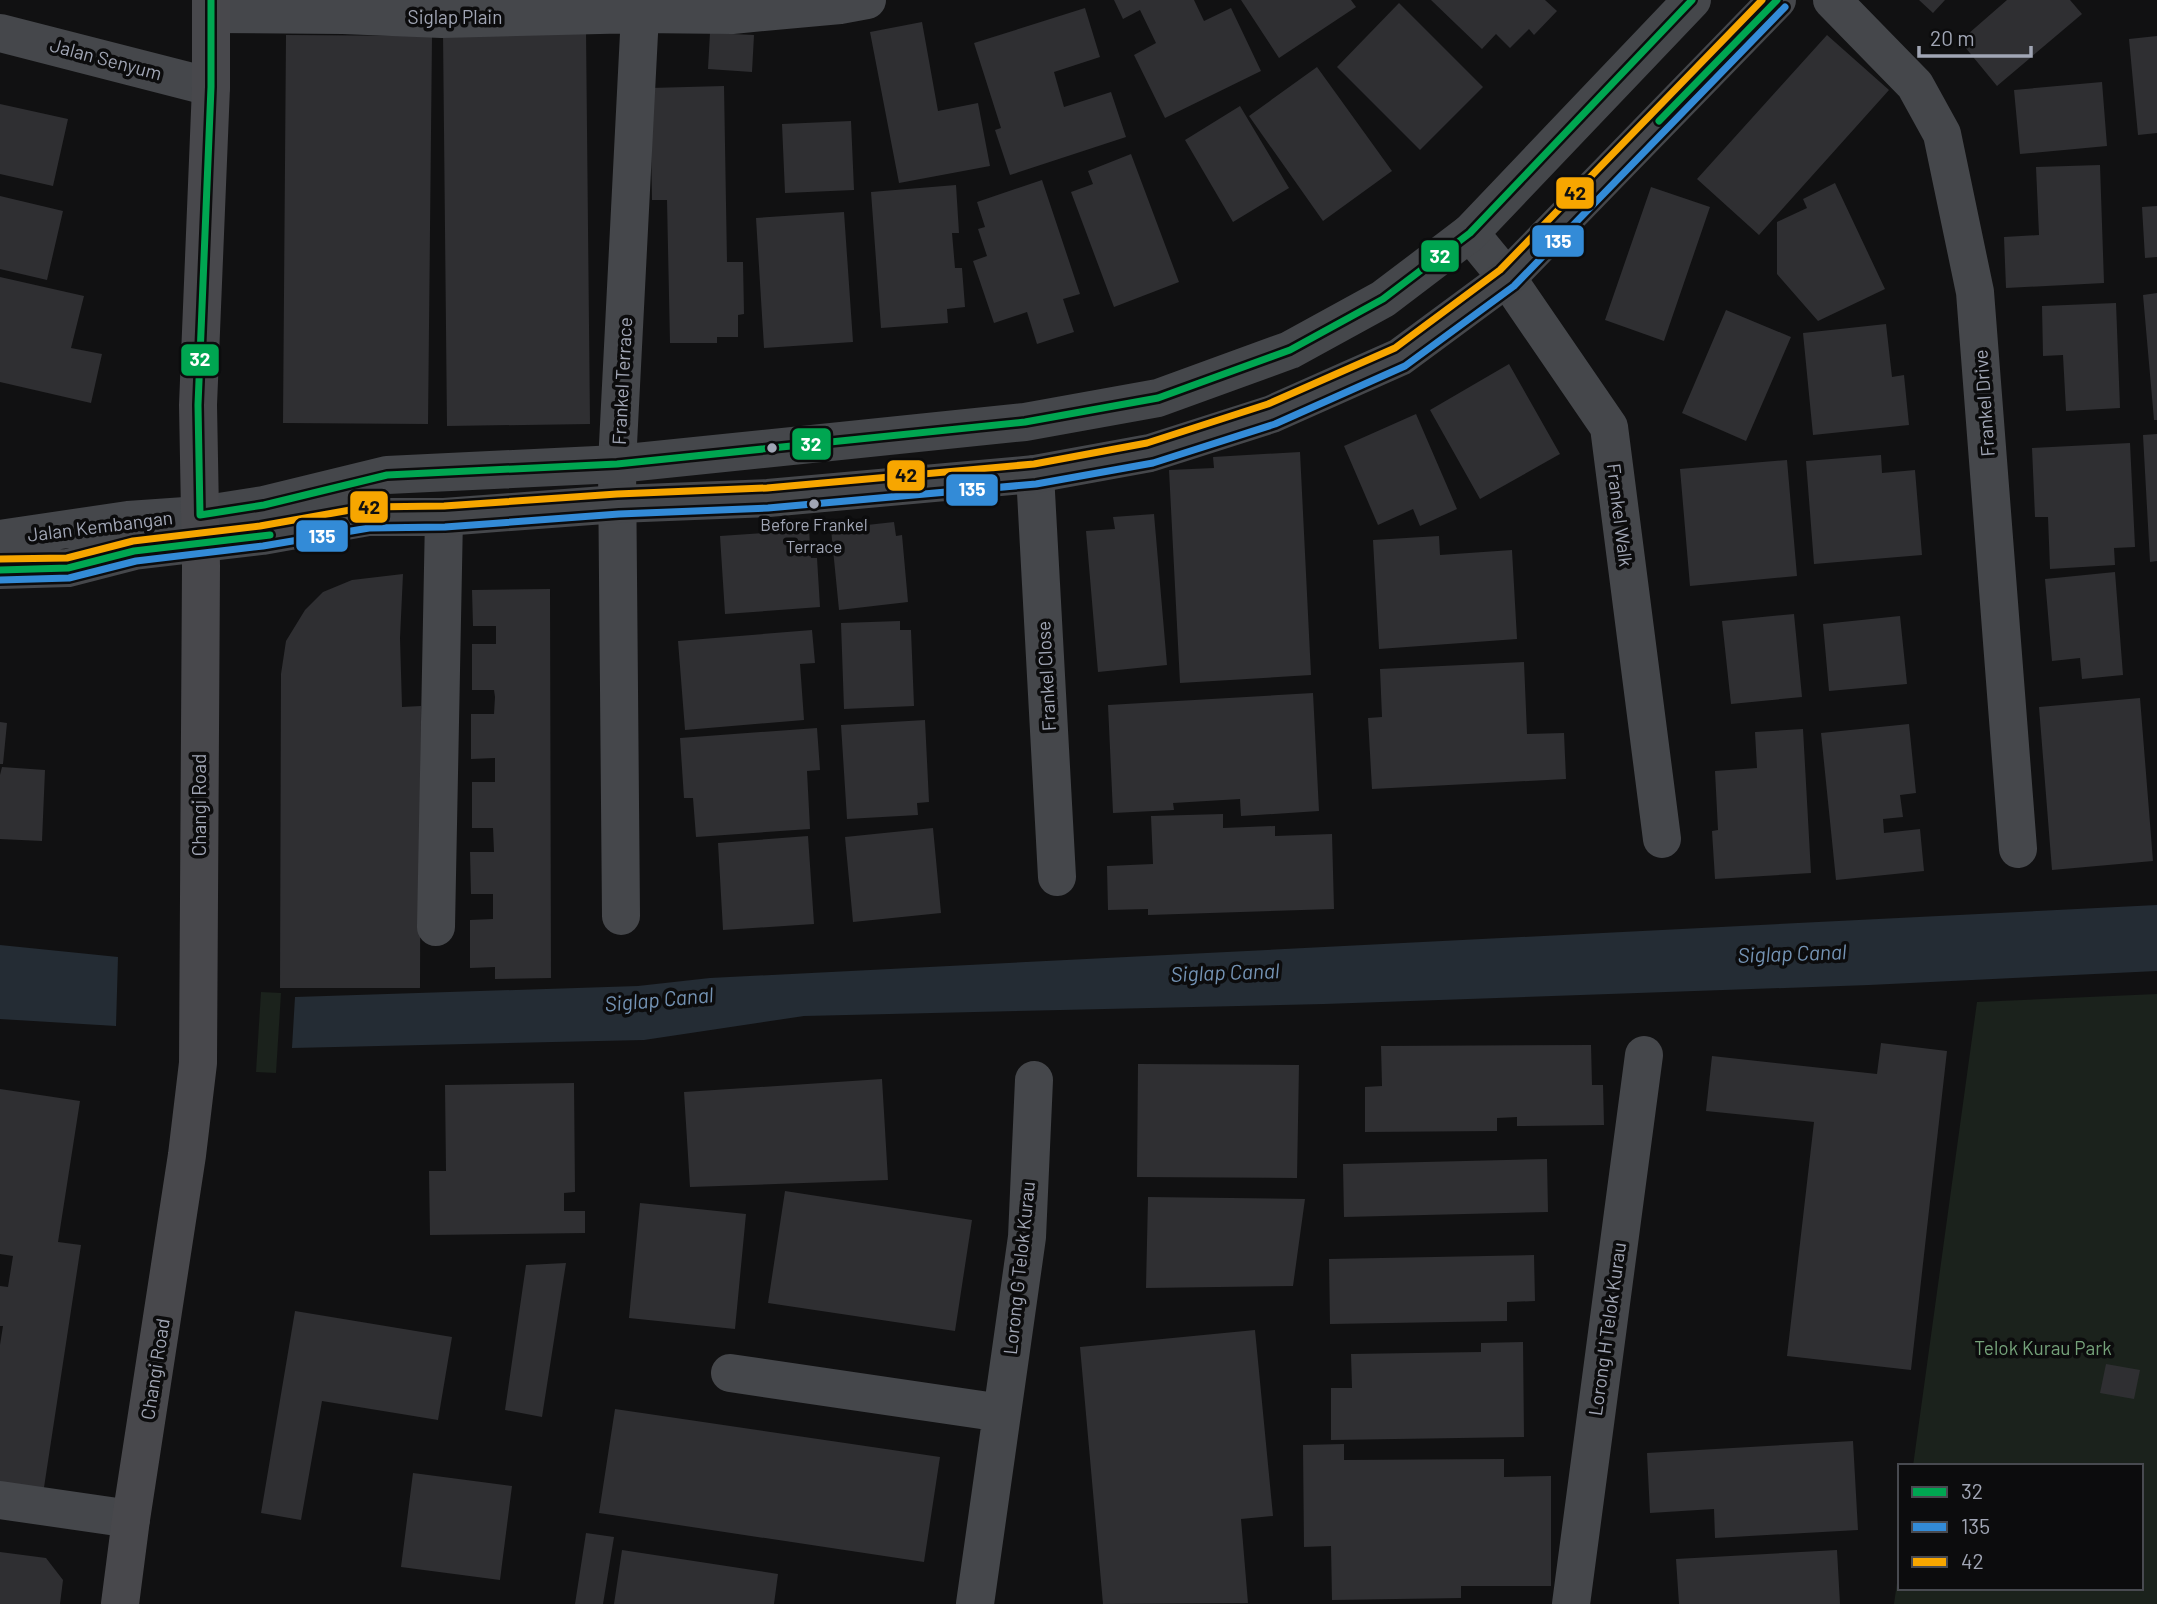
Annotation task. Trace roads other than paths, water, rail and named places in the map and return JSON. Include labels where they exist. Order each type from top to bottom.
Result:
[{"type":"main road","name":"Changi Road","points":[[120,1604],[198,1063],[198,405],[211,87],[211,7]]},
{"type":"street","name":"Siglap Plain","points":[[211,7],[442,19],[640,14],[732,15],[867,0]]},
{"type":"street","points":[[200,529],[264,505],[387,475],[617,464],[1025,422],[1158,398],[1290,350],[1383,299],[1470,233],[1692,0]]},
{"type":"street","points":[[200,529],[262,536],[368,517],[444,517],[618,504],[768,498],[1035,474],[1150,453],[1272,414],[1400,357],[1507,278],[1777,0]]},
{"type":"street","name":"Frankel Drive","points":[[1832,0],[1915,85],[1942,134],[1975,292],[2018,849]]},
{"type":"street","name":"Frankel Terrace","points":[[621,916],[617,464],[640,14]]},
{"type":"street","name":"Jalan Senyum","points":[[0,33],[211,87]]},
{"type":"street","name":"Frankel Walk","points":[[1470,233],[1507,278],[1609,427],[1662,839]]},
{"type":"street","name":"Frankel Close","points":[[1035,474],[1057,877]]},
{"type":"street","points":[[436,927],[444,517]]},
{"type":"street","name":"Jalan Kembangan","points":[[0,539],[128,520],[200,529]]},
{"type":"street","name":"Jalan Kembangan","points":[[0,570],[68,568],[134,551],[200,529]]},
{"type":"street","name":"Lorong H Telok Kurau","points":[[1571,1604],[1644,1055]]},
{"type":"street","name":"Lorong G Telok Kurau","points":[[975,1604],[1027,1237],[1034,1080]]},
{"type":"street","points":[[730,1373],[1002,1413]]},
{"type":"street","points":[[0,1500],[131,1519]]},
{"type":"water","name":"Siglap Canal","points":[[2157,905],[2157,971],[1869,985],[1324,1004],[804,1016],[644,1040],[292,1048],[295,997],[638,986],[710,978]]},
{"type":"water","points":[[0,945],[118,957],[116,1026],[0,1019]]},
{"type":"place","name":"Before Frankel Terrace","points":[[814,504]]},
{"type":"park label","name":"Telok Kurau Park","points":[[2043,1348]]}]
